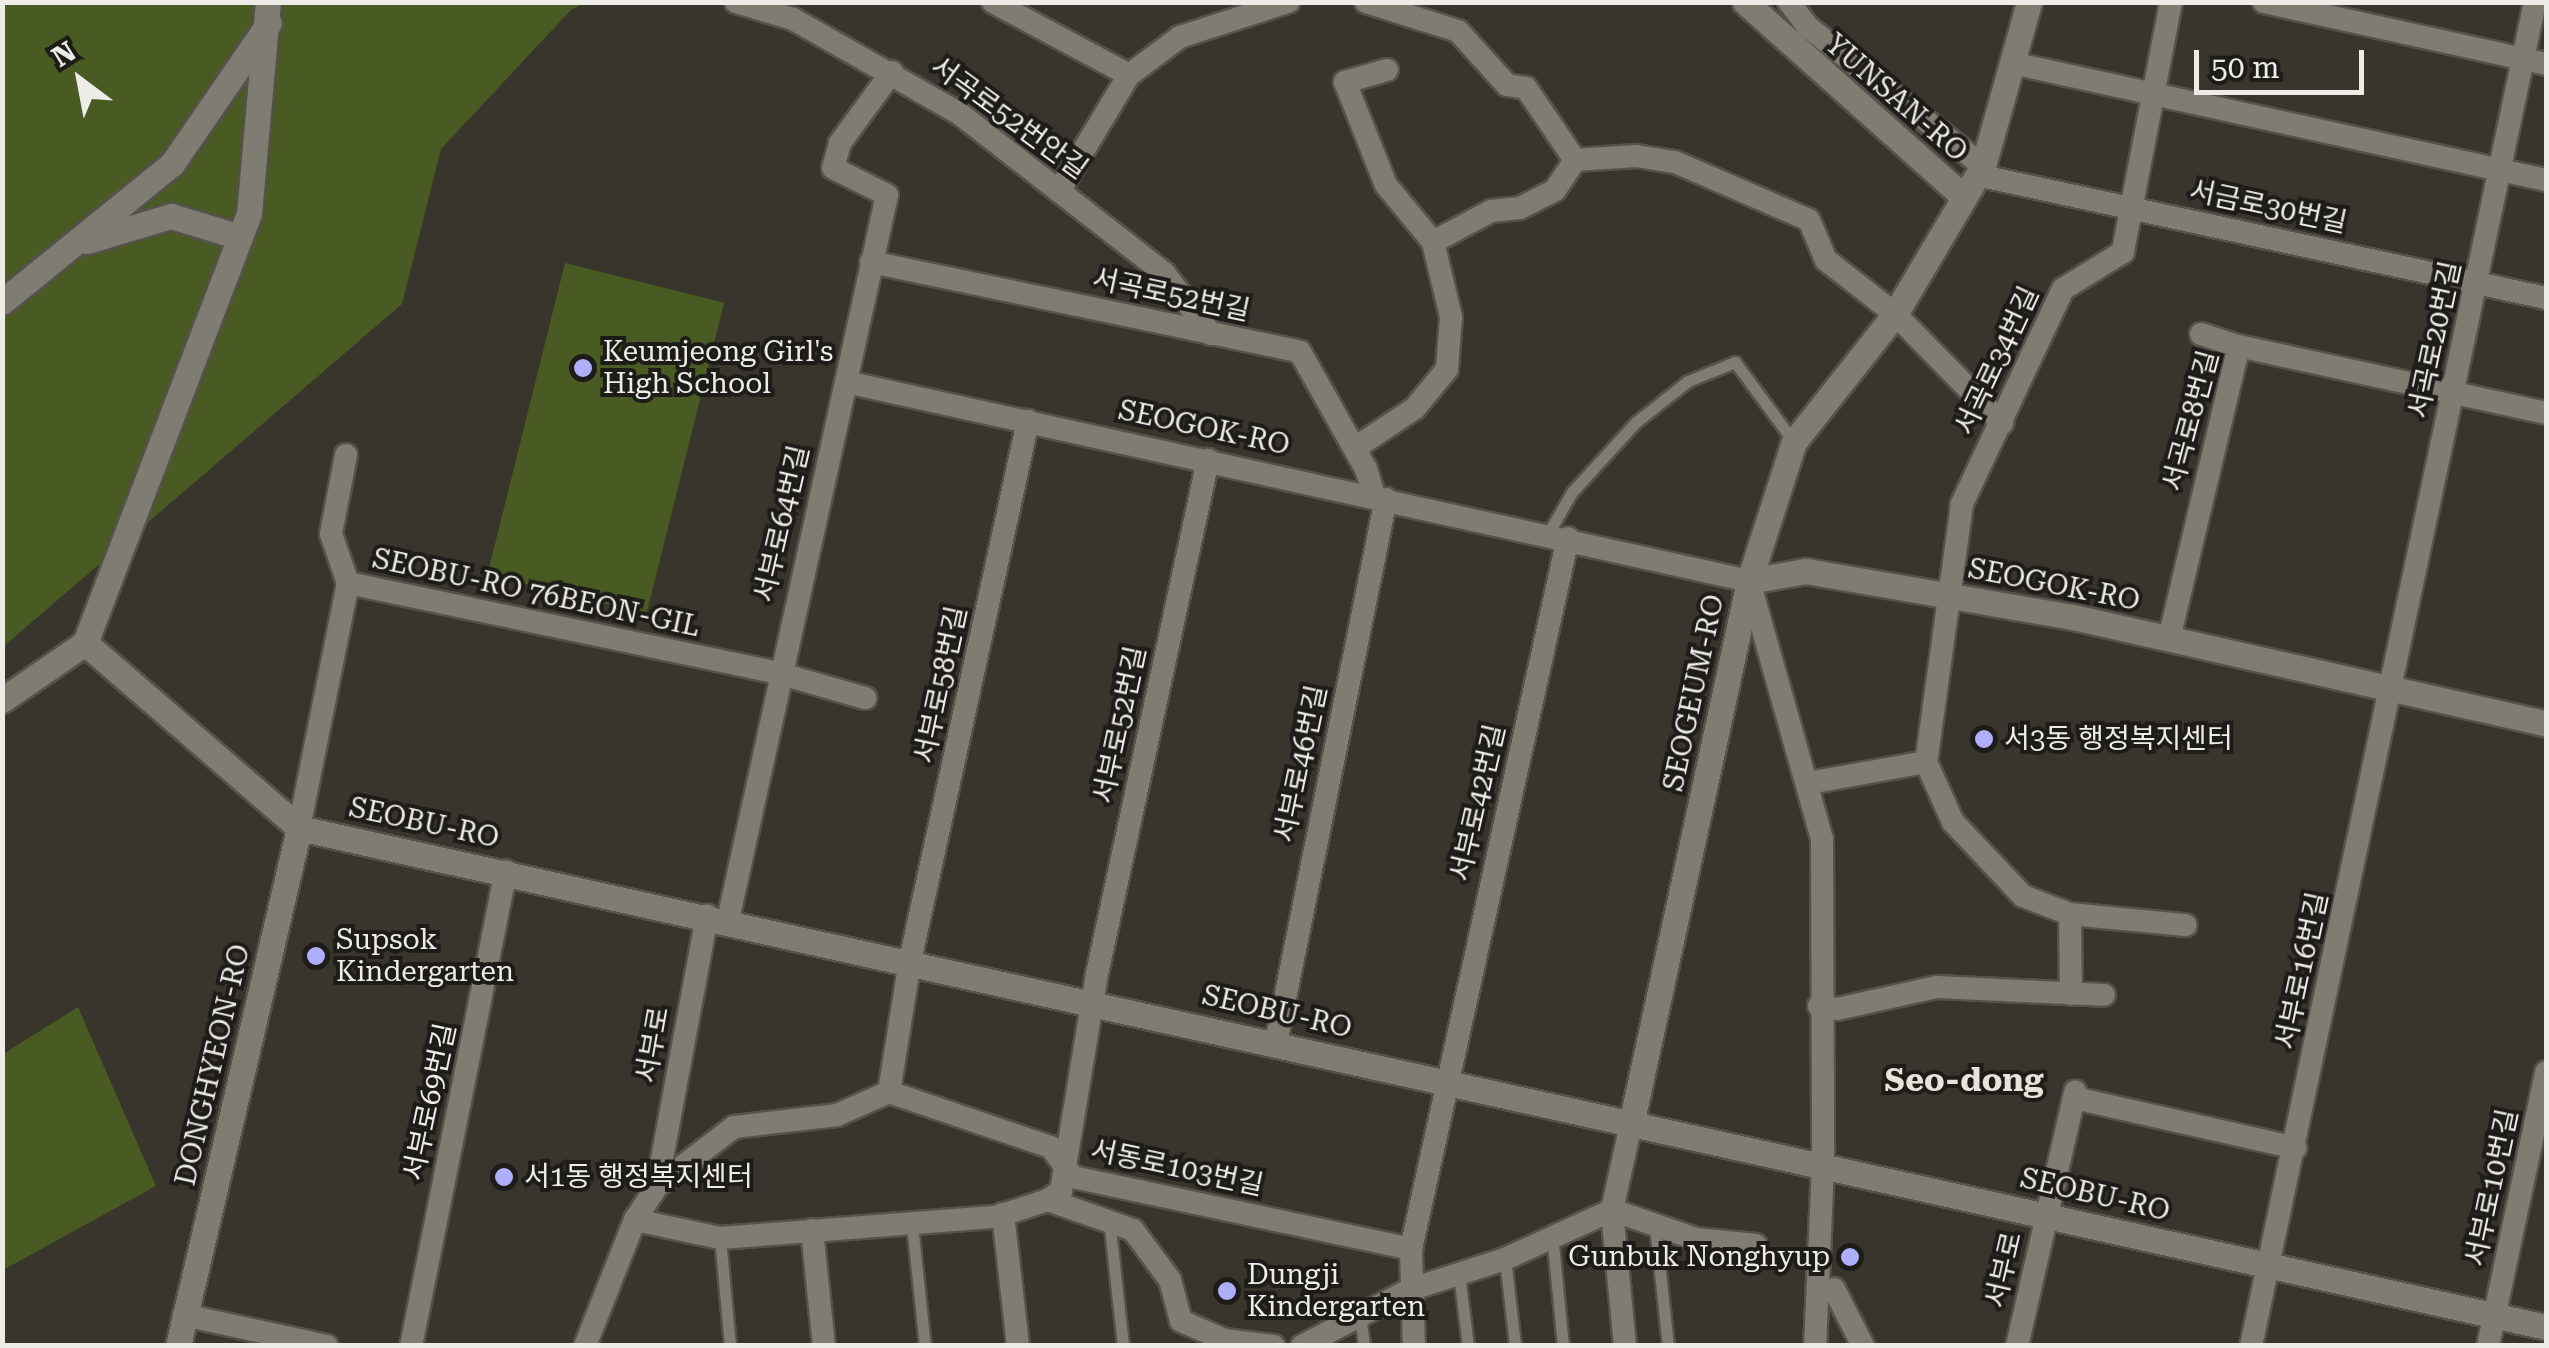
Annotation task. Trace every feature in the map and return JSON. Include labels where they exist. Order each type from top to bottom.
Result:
[{"type":"street","name":"서곡로52번안길","points":[[736,2],[794,19],[892,72],[1060,191],[1164,273],[1210,334]]},
{"type":"street","points":[[994,2],[1129,74]]},
{"type":"street","points":[[1060,191],[1129,74],[1180,38],[1288,2]]},
{"type":"street","points":[[1366,2],[1458,31],[1507,84],[1526,88],[1574,160]]},
{"type":"street","name":"YUNSAN-RO","points":[[1745,2],[1975,179]]},
{"type":"street","points":[[1789,2],[1806,26],[1975,179]]},
{"type":"street","name":"SEOGEUM-RO","points":[[1632,1120],[1749,581],[1794,442],[1895,314],[1975,179],[2029,2]]},
{"type":"street","name":"서곡로34번길","points":[[1926,762],[1962,504],[2063,289],[2123,252],[2171,2]]},
{"type":"street","points":[[2264,2],[2535,62]]},
{"type":"street","name":"서곡로20번길","points":[[2393,689],[2501,170],[2535,62],[2535,2]]},
{"type":"street","points":[[2,700],[85,644],[248,214],[270,10]]},
{"type":"street","points":[[2,302],[172,164],[270,10]]},
{"type":"street","points":[[2012,62],[2546,180]]},
{"type":"street","points":[[1354,448],[1415,408],[1447,369],[1451,317],[1433,242],[1386,185],[1345,82],[1388,70]]},
{"type":"street","name":"서부로64번길","points":[[717,918],[778,674],[888,194],[833,168],[840,143],[892,72]]},
{"type":"street","points":[[1574,160],[1636,156],[1674,162],[1808,220],[1826,260],[1895,314],[2002,423]]},
{"type":"street","points":[[1433,242],[1491,211],[1520,208],[1555,190],[1574,160]]},
{"type":"street","name":"서금로30번길","points":[[1975,179],[2132,208],[2546,298]]},
{"type":"street","points":[[77,244],[171,216],[240,237]]},
{"type":"street","name":"서곡로52번길","points":[[870,262],[1300,352],[1380,497]]},
{"type":"street","points":[[2200,334],[2239,346]]},
{"type":"street","name":"서곡로8번길","points":[[2169,638],[2239,346],[2546,413]]},
{"type":"street","name":"SEOGOK-RO","points":[[846,382],[1558,535],[1749,581],[1806,570],[2169,638],[2546,724]]},
{"type":"street","name":"서부로58번길","points":[[910,962],[1028,421]]},
{"type":"street","points":[[346,455],[331,534],[348,583]]},
{"type":"street","name":"서부로52번길","points":[[1096,1003],[1208,460]]},
{"type":"street","name":"서부로46번길","points":[[1276,1043],[1380,497]]},
{"type":"street","name":"서부로42번길","points":[[1448,1082],[1558,535]]},
{"type":"street","points":[[1749,581],[1822,839],[1819,1006],[1823,1166],[1814,1346]]},
{"type":"street","name":"SEOBU-RO 76BEON-GIL","points":[[299,828],[348,583],[778,674],[865,698]]},
{"type":"street","name":"SEOBU-RO","points":[[85,644],[299,828],[1632,1120],[2546,1327]]},
{"type":"street","name":"서부로16번길","points":[[2252,1346],[2393,689]]},
{"type":"street","points":[[1808,783],[1926,762],[1953,822],[2023,896],[2070,914],[2185,925]]},
{"type":"street","name":"DONGHYEON-RO","points":[[178,1346],[299,828]]},
{"type":"street","name":"서부로69번길","points":[[410,1346],[506,871]]},
{"type":"street","points":[[2070,914],[2071,994]]},
{"type":"street","name":"서부로","points":[[658,1186],[717,918]]},
{"type":"street","points":[[586,1346],[635,1220],[658,1186],[734,1127],[836,1115],[890,1092],[910,962]]},
{"type":"street","points":[[1819,1006],[1865,1004],[1936,986],[2104,996]]},
{"type":"street","points":[[635,1220],[720,1238],[1003,1214],[1048,1200],[1061,1190],[1062,1162],[1096,1003]]},
{"type":"street","name":"서부로10번길","points":[[2488,1346],[2546,1072]]},
{"type":"street","points":[[1414,1346],[1410,1249],[1448,1082]]},
{"type":"street","name":"서동로103번길","points":[[890,1092],[1006,1127],[1052,1147],[1072,1177],[1410,1249]]},
{"type":"street","name":"서부로","points":[[2017,1346],[2074,1095],[2295,1148]]},
{"type":"street","points":[[1625,1346],[1612,1210],[1632,1120]]},
{"type":"street","points":[[1048,1200],[1133,1230],[1170,1280],[1181,1321],[1225,1343],[1274,1346]]},
{"type":"street","points":[[1314,1343],[1409,1290],[1505,1259],[1552,1234],[1612,1210],[1696,1240],[1756,1245]]},
{"type":"street","points":[[1003,1214],[1018,1346]]},
{"type":"street","points":[[812,1230],[824,1346]]},
{"type":"street","points":[[1834,1289],[1863,1346]]},
{"type":"street","points":[[184,1316],[327,1346]]},
{"type":"lane","points":[[1558,535],[1572,492],[1636,422],[1688,381],[1735,362],[1794,442]]},
{"type":"lane","points":[[1109,1219],[1123,1346]]},
{"type":"lane","points":[[912,1224],[925,1346]]},
{"type":"lane","points":[[1655,1226],[1668,1346]]},
{"type":"lane","points":[[1552,1234],[1563,1346]]},
{"type":"lane","points":[[720,1238],[730,1346]]},
{"type":"lane","points":[[1505,1259],[1515,1346]]},
{"type":"lane","points":[[1459,1274],[1468,1346]]},
{"type":"lane","points":[[1360,1316],[1364,1346]]},
{"type":"green space","points":[[3,3],[585,3],[571,10],[441,149],[402,304],[3,647]]},
{"type":"green space","points":[[565,263],[724,303],[646,614],[487,574]]},
{"type":"green space","points":[[78,1007],[156,1186],[3,1270],[3,1054]]},
{"type":"place","name":"Keumjeong Girl's High School","points":[[583,368]]},
{"type":"place","name":"서3동 행정복지센터","points":[[1984,739]]},
{"type":"place","name":"Supsok Kindergarten","points":[[316,956]]},
{"type":"place","name":"서1동 행정복지센터","points":[[504,1177]]},
{"type":"place","name":"Gunbuk Nonghyup","points":[[1850,1257]]},
{"type":"place","name":"Dungji Kindergarten","points":[[1227,1291]]},
{"type":"district","name":"Seo-dong","points":[[1964,1080]]}]
